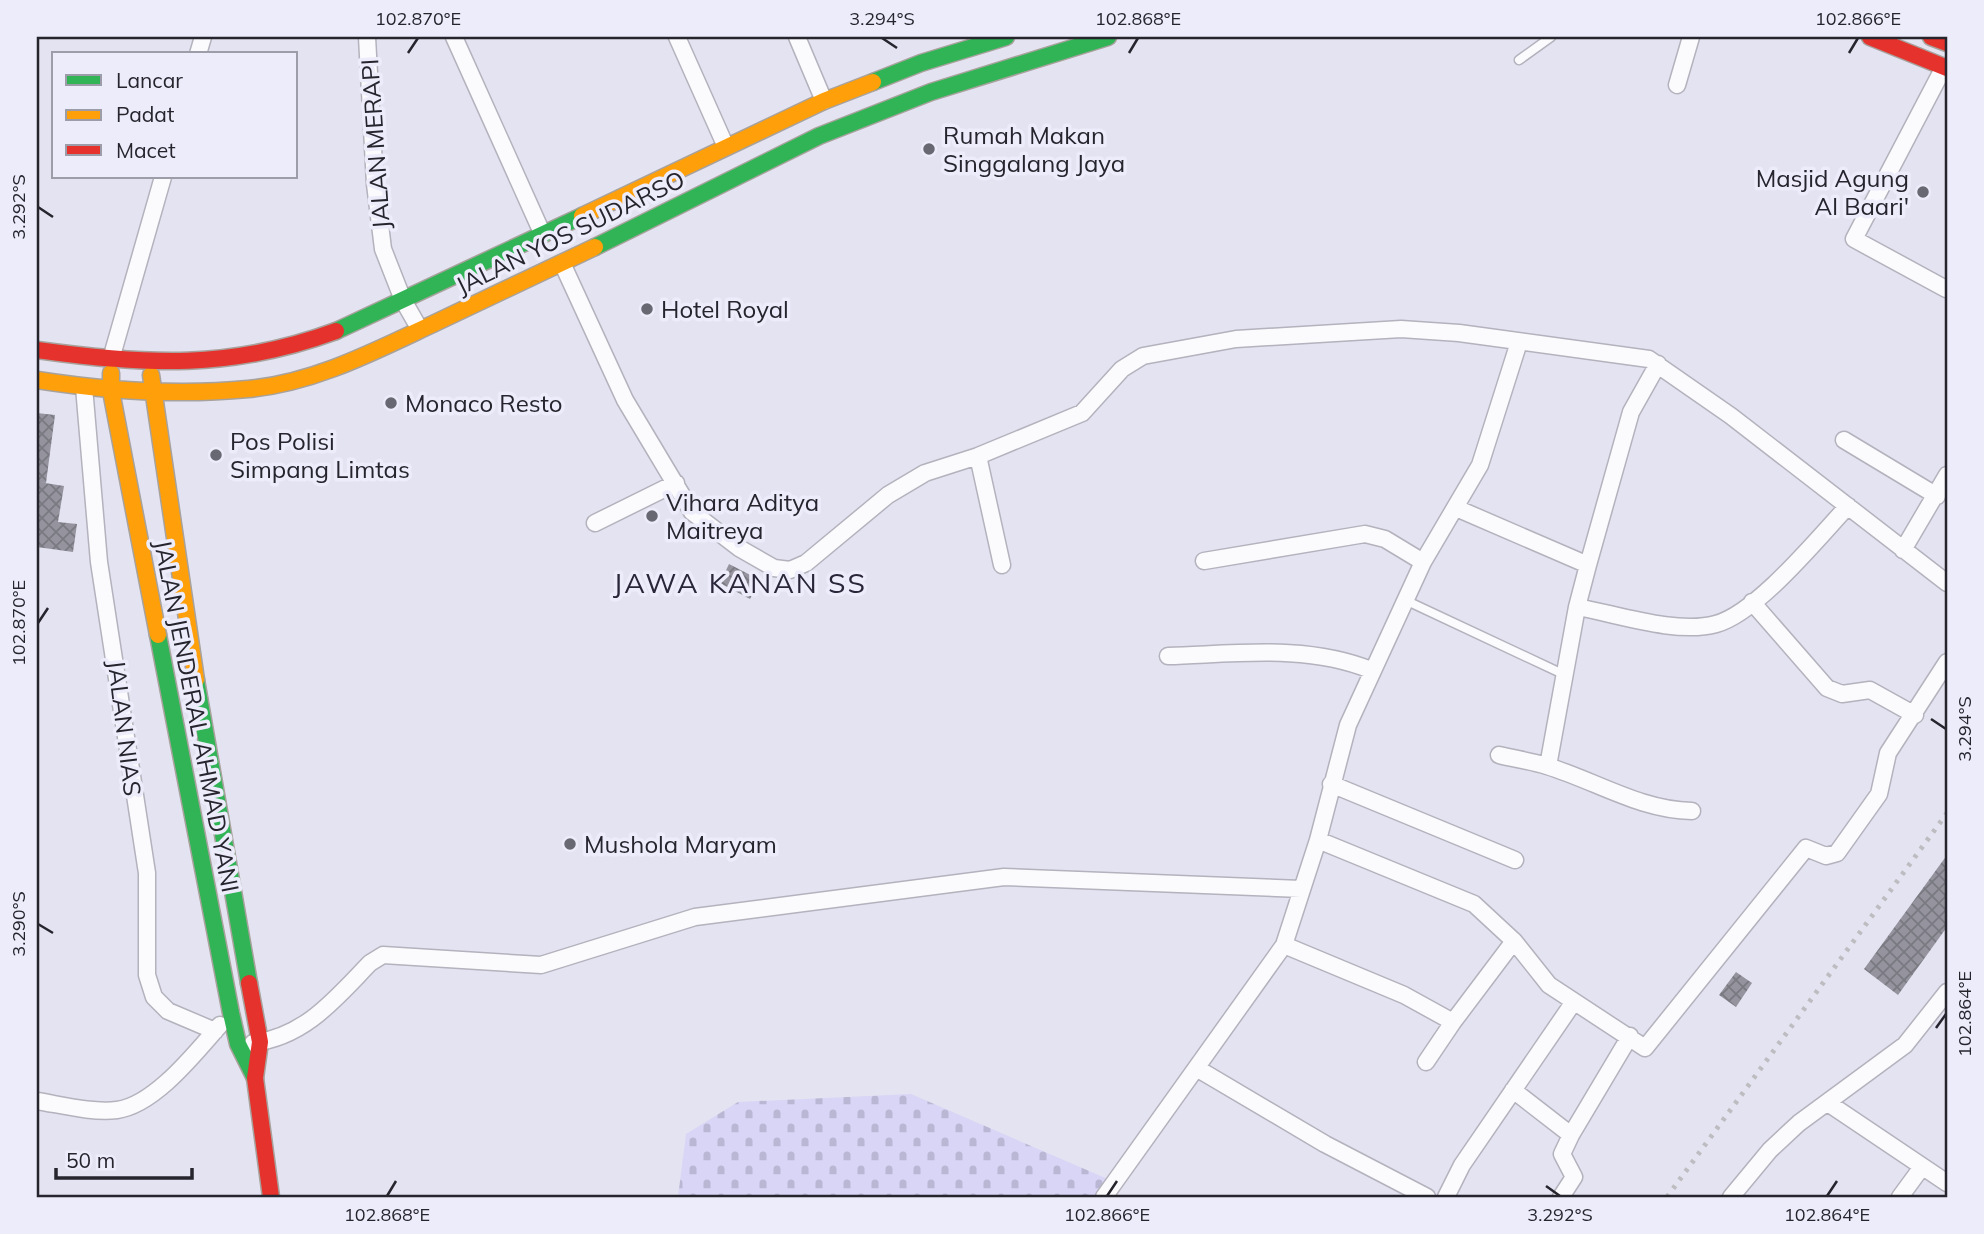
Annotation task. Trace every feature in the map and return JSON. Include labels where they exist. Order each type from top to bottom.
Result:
[{"type":"highway","name":"JALAN YOS SUDARSO","points":[[37,350],[150,363],[242,357],[302,345],[543,235],[824,101],[921,63],[1006,37]]},
{"type":"highway","name":"JALAN YOS SUDARSO","points":[[37,380],[111,391],[152,393],[250,390],[310,376],[362,357],[562,263],[819,136],[931,92],[1072,42],[1108,37]]},
{"type":"highway","points":[[1870,37],[1942,66]]},
{"type":"highway","points":[[1931,37],[1947,44]]},
{"type":"highway","name":"JALAN JENDERAL AHMAD YANI","points":[[111,359],[111,391],[231,1013],[239,1044],[255,1078]]},
{"type":"highway","name":"JALAN JENDERAL AHMAD YANI","points":[[150,363],[152,393],[201,713],[260,1042],[255,1078],[271,1197]]},
{"type":"street","name":"JALAN MERAPI","points":[[367,37],[378,218],[383,249],[403,300],[419,328]]},
{"type":"street","points":[[454,37],[543,235]]},
{"type":"street","points":[[677,37],[726,147]]},
{"type":"street","points":[[797,37],[824,101]]},
{"type":"street","points":[[1677,85],[1690,37]]},
{"type":"street","points":[[1942,66],[1854,239],[1946,289]]},
{"type":"street","points":[[111,359],[163,178]]},
{"type":"street","points":[[562,263],[625,400],[692,512],[730,541],[774,568],[790,570],[806,563],[888,495],[925,473],[978,456],[1082,413],[1122,369],[1143,356],[1165,349],[1236,339],[1401,329],[1459,333],[1643,357],[1658,364],[1731,416],[1947,583]]},
{"type":"street","points":[[1104,1197],[1284,945],[1318,840],[1348,725],[1423,562],[1480,465],[1519,342]]},
{"type":"street","points":[[1548,766],[1577,607],[1588,565],[1631,412],[1658,364]]},
{"type":"street","name":"JALAN NIAS","points":[[84,387],[99,562],[147,873],[147,975],[154,997],[167,1011],[215,1031]]},
{"type":"street","points":[[1844,440],[1937,496]]},
{"type":"street","points":[[978,456],[1002,565]]},
{"type":"street","points":[[1903,550],[1947,475]]},
{"type":"street","points":[[595,523],[676,483]]},
{"type":"street","points":[[1577,607],[1680,626],[1716,624],[1752,601],[1782,577],[1848,506]]},
{"type":"street","points":[[1456,508],[1588,565]]},
{"type":"street","points":[[1204,561],[1365,534],[1385,539],[1423,562]]},
{"type":"street","points":[[1752,601],[1828,688],[1842,694],[1870,690],[1915,715]]},
{"type":"street","points":[[1168,656],[1276,652],[1342,659],[1371,670]]},
{"type":"street","points":[[1318,840],[1461,897],[1485,913],[1514,941],[1539,976],[1573,1003],[1630,1036],[1645,1048],[1806,848],[1826,856],[1837,853],[1879,793],[1888,753],[1947,662]]},
{"type":"street","points":[[1499,755],[1548,766],[1639,802],[1668,810],[1692,811]]},
{"type":"street","points":[[1331,783],[1515,860]]},
{"type":"street","points":[[239,1044],[260,1042],[305,1026],[370,963],[383,955],[541,965],[695,917],[1004,877],[1301,889]]},
{"type":"street","points":[[1426,1062],[1514,941]]},
{"type":"street","points":[[1284,945],[1404,995],[1453,1022]]},
{"type":"street","points":[[1731,1197],[1770,1150],[1799,1123],[1905,1045],[1947,992]]},
{"type":"street","points":[[1446,1197],[1462,1166],[1573,1003]]},
{"type":"street","points":[[37,1101],[110,1110],[140,1102],[173,1075],[231,1013]]},
{"type":"street","points":[[1561,1197],[1574,1177],[1562,1154],[1630,1036]]},
{"type":"street","points":[[1198,1069],[1325,1143],[1427,1197]]},
{"type":"street","points":[[1513,1090],[1571,1135]]},
{"type":"street","points":[[1828,1103],[1947,1183]]},
{"type":"street","points":[[1900,1197],[1922,1167]]},
{"type":"lane","points":[[1519,60],[1551,37]]},
{"type":"lane","points":[[1942,66],[1947,44]]},
{"type":"lane","points":[[1405,600],[1564,675]]},
{"type":"green space","points":[[911,1094],[1110,1180],[1099,1197],[678,1197],[686,1134],[738,1102]]},
{"type":"building","points":[[37,413],[55,415],[46,483],[39,482],[64,486],[58,522],[77,524],[73,552],[37,547]]},
{"type":"building","points":[[729,564],[760,580],[750,599],[720,583]]},
{"type":"building","points":[[1947,855],[1947,927],[1898,995],[1864,969]]},
{"type":"building","points":[[1736,972],[1752,983],[1736,1007],[1719,995]]},
{"type":"railway","points":[[1667,1197],[1947,813]]},
{"type":"traffic: fast","points":[[873,82],[921,63],[1006,37]]},
{"type":"traffic: fast","points":[[595,247],[819,136],[931,92],[1108,37]]},
{"type":"traffic: fast","points":[[336,331],[582,216]]},
{"type":"traffic: fast","points":[[158,635],[231,1013],[238,1044],[255,1078]]},
{"type":"traffic: fast","points":[[196,680],[249,983]]},
{"type":"traffic: slow","points":[[582,216],[824,101],[873,82]]},
{"type":"traffic: slow","points":[[37,380],[116,390],[169,392],[273,386],[345,364],[595,247]]},
{"type":"traffic: slow","points":[[111,373],[111,391],[158,635]]},
{"type":"traffic: slow","points":[[151,375],[196,680]]},
{"type":"traffic: jam","points":[[1870,37],[1947,68]]},
{"type":"traffic: jam","points":[[1931,37],[1947,43]]},
{"type":"traffic: jam","points":[[37,350],[115,359],[188,361],[260,353],[336,331]]},
{"type":"traffic: jam","points":[[249,983],[260,1042],[255,1078],[271,1197]]},
{"type":"place","name":"Rumah Makan Singgalang Jaya","points":[[929,149]]},
{"type":"place","name":"Masjid Agung Al Baari'","points":[[1923,192]]},
{"type":"place","name":"Hotel Royal","points":[[647,309]]},
{"type":"place","name":"Monaco Resto","points":[[391,403]]},
{"type":"place","name":"Pos Polisi Simpang Limtas","points":[[216,455]]},
{"type":"place","name":"Vihara Aditya Maitreya","points":[[652,516]]},
{"type":"place","name":"Mushola Maryam","points":[[570,844]]},
{"type":"district","name":"JAWA KANAN SS","points":[[740,582]]}]
